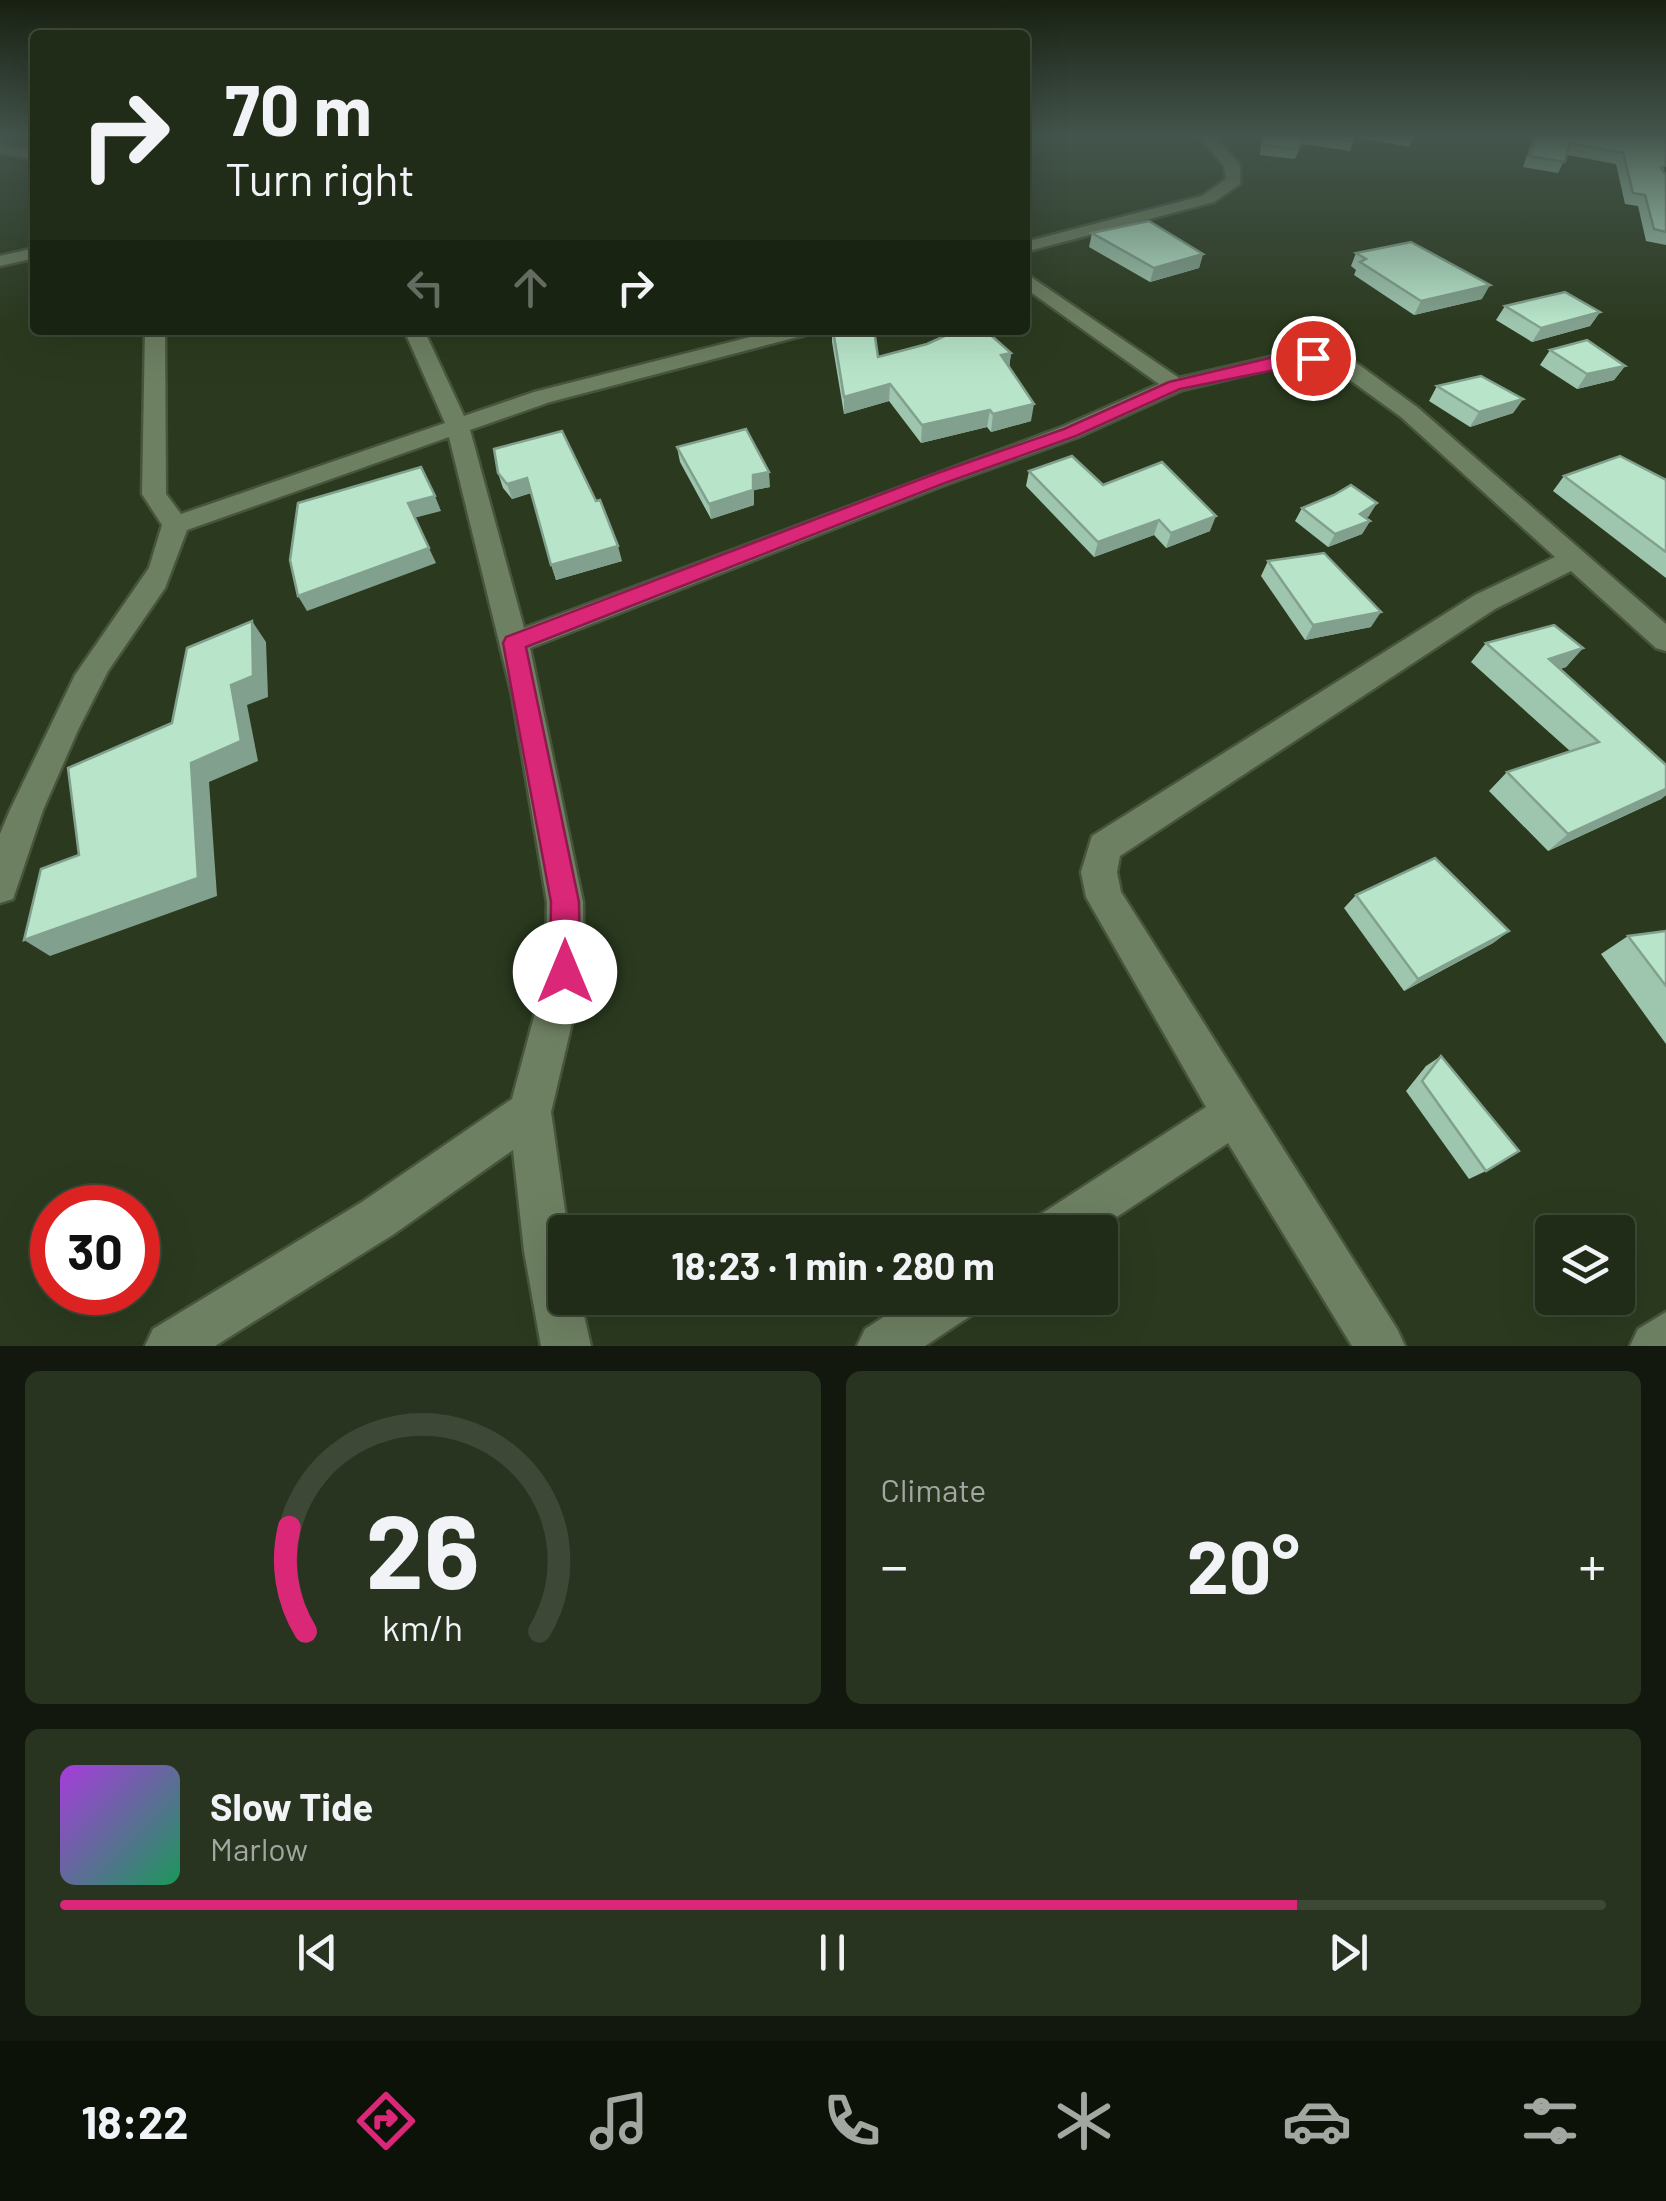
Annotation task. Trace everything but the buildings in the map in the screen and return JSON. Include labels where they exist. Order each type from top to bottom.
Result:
[{"type":"street","points":[[1030,246],[1210,198]]},
{"type":"street","points":[[0,261],[30,254]]},
{"type":"street","points":[[1030,283],[1175,386]]},
{"type":"street","points":[[0,887],[5,854],[86,682],[160,576],[172,548],[176,526],[154,494],[155,335]]},
{"type":"street","points":[[416,335],[458,427],[514,643],[565,902],[565,972],[530,1112],[547,1251],[566,1346]]},
{"type":"street","points":[[176,526],[542,397],[783,335]]},
{"type":"street","points":[[514,643],[1070,432],[1175,386],[1274,362],[1313,358],[1347,367],[1410,412],[1666,640]]},
{"type":"street","points":[[1380,1346],[1104,897],[1098,872],[1104,847],[1485,602],[1577,557]]},
{"type":"street","points":[[170,1346],[378,1218],[530,1112]]},
{"type":"street","points":[[1080,1215],[1234,1114]]},
{"type":"street","points":[[882,1346],[929,1315]]},
{"type":"street","points":[[1655,1346],[1666,1336]]},
{"type":"route","points":[[565,972],[565,902],[514,643],[1070,432],[1175,386],[1274,362],[1313,358]]}]
